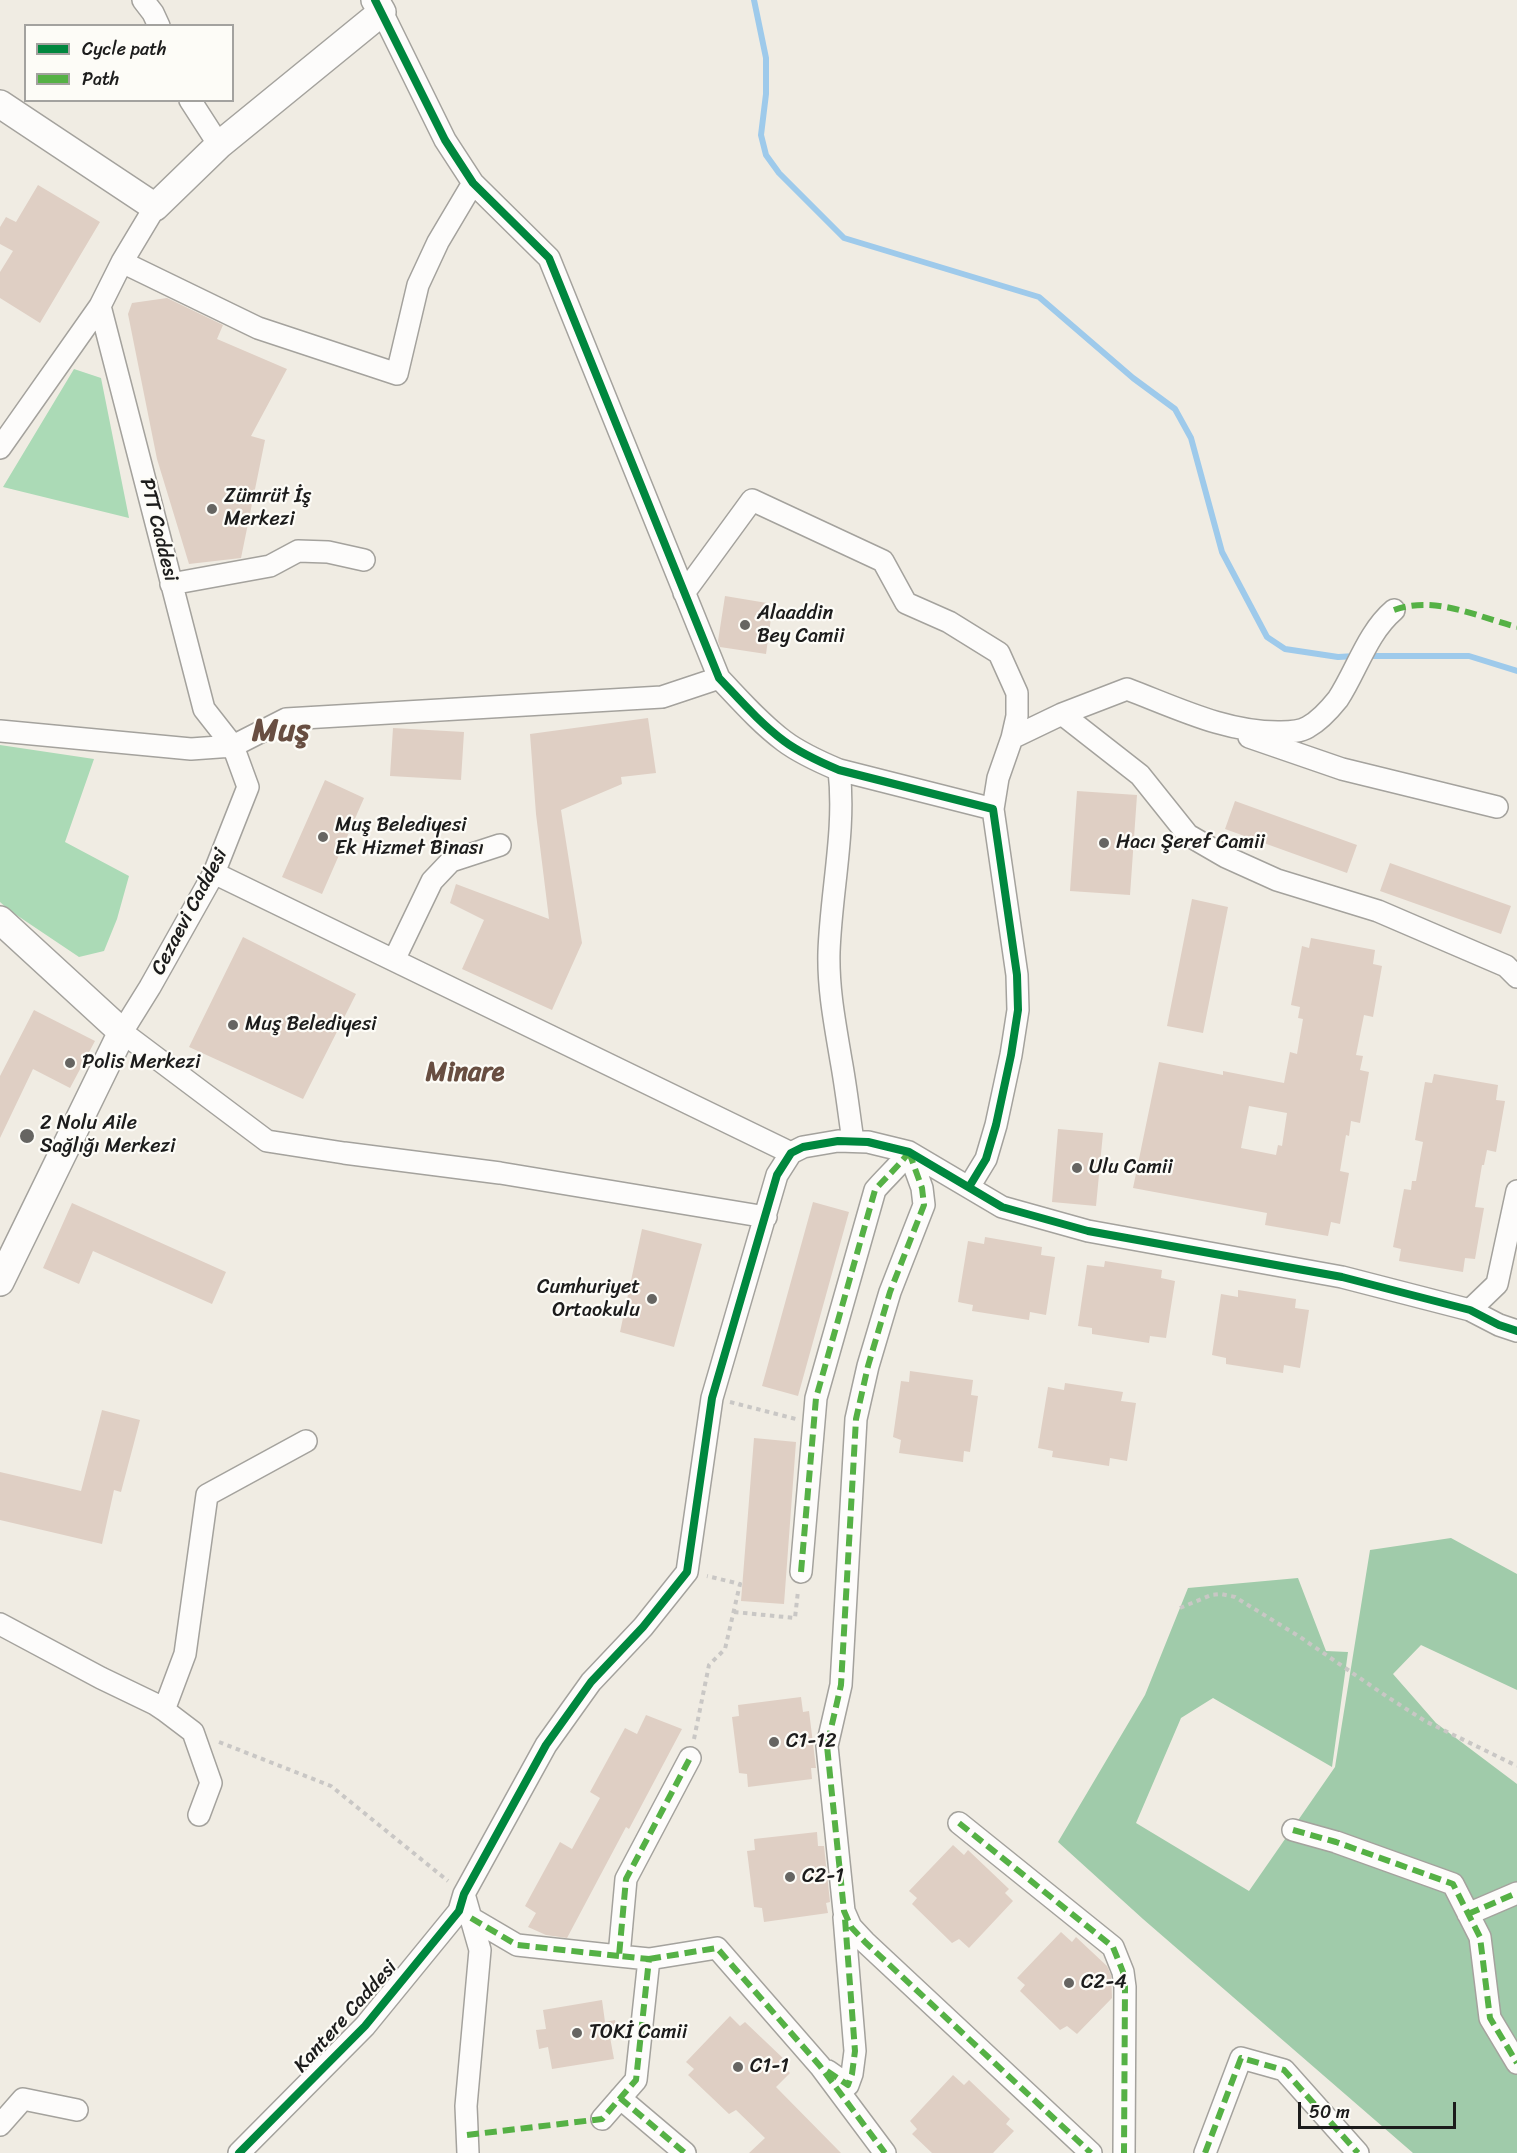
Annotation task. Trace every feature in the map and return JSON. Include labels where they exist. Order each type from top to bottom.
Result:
[{"type":"street","points":[[143,0],[158,24]]},
{"type":"street","points":[[0,448],[100,306],[122,262],[155,207],[219,145],[378,6],[446,140],[472,183],[549,258],[719,678],[759,721],[786,743],[839,770],[993,809]]},
{"type":"street","points":[[191,102],[219,145]]},
{"type":"street","points":[[0,104],[155,207]]},
{"type":"street","points":[[122,262],[258,328],[397,374],[418,285],[438,242],[472,183]]},
{"type":"street","name":"PTT Caddesi","points":[[100,306],[204,710],[233,746]]},
{"type":"street","points":[[684,593],[752,500],[883,561],[906,603],[949,622],[999,653],[1017,693],[1017,716],[999,778],[993,809],[1017,975],[1018,1010],[996,1125],[986,1159],[969,1187]]},
{"type":"street","points":[[171,584],[270,566],[298,551],[328,552],[364,560]]},
{"type":"street","points":[[1215,723],[1260,732],[1292,732],[1307,728],[1325,714],[1338,699],[1388,616]]},
{"type":"street","points":[[0,731],[191,749],[233,746],[286,719],[662,697],[719,678]]},
{"type":"street","points":[[1011,738],[1062,714],[1127,689],[1258,741],[1342,770],[1497,807]]},
{"type":"street","points":[[1062,714],[1140,775],[1188,835],[1216,852],[1277,880],[1378,911],[1506,966],[1517,977]]},
{"type":"street","name":"Cezaevi Caddesi","points":[[0,1282],[122,1032],[214,873],[248,787],[233,746]]},
{"type":"street","points":[[839,770],[841,788],[839,841],[829,952],[830,988],[853,1141]]},
{"type":"street","points":[[394,960],[432,881],[451,861],[500,846]]},
{"type":"street","points":[[214,873],[791,1153]]},
{"type":"street","points":[[0,920],[122,1032],[267,1141],[500,1173],[766,1217]]},
{"type":"street","points":[[687,1572],[712,1398],[777,1175],[791,1153],[803,1148],[838,1141],[853,1141],[868,1142],[909,1152],[1002,1207],[1088,1231],[1342,1277],[1470,1310],[1499,1325],[1517,1331]]},
{"type":"street","points":[[801,1572],[816,1398],[876,1190],[909,1152]]},
{"type":"street","points":[[820,2066],[848,2085],[855,2051],[844,1911],[827,1746],[841,1685],[856,1419],[868,1366],[890,1292],[924,1205],[922,1188],[909,1152]]},
{"type":"street","points":[[1470,1310],[1497,1284],[1517,1191]]},
{"type":"street","points":[[164,1710],[185,1654],[207,1495],[306,1441]]},
{"type":"street","name":"Kantere Caddesi","points":[[239,2153],[365,2026],[459,1911],[464,1894],[546,1745],[591,1682],[644,1627],[687,1572]]},
{"type":"street","points":[[0,1624],[155,1704],[193,1732],[211,1783],[199,1815]]},
{"type":"street","points":[[620,1956],[626,1880],[690,1758]]},
{"type":"street","points":[[960,1823],[1113,1947],[1123,1972],[1125,1988],[1124,2153]]},
{"type":"street","points":[[1293,1830],[1336,1842],[1453,1884],[1480,1937],[1490,2018],[1517,2063]]},
{"type":"street","points":[[1468,1914],[1517,1893]]},
{"type":"street","points":[[464,1894],[480,1950],[466,2106],[468,2153]]},
{"type":"street","points":[[844,1911],[851,1927],[865,1942],[1091,2153]]},
{"type":"street","points":[[471,1918],[517,1946],[649,1959],[717,1948],[820,2066],[885,2153]]},
{"type":"street","points":[[602,2119],[636,2080],[649,1959]]},
{"type":"street","points":[[1205,2153],[1241,2058],[1284,2070],[1358,2153]]},
{"type":"street","points":[[620,2098],[685,2153]]},
{"type":"street","points":[[0,2125],[23,2099],[77,2110]]},
{"type":"path","points":[[712,1398],[813,1424]]},
{"type":"path","points":[[687,1572],[740,1584],[725,1649],[709,1665],[690,1758]]},
{"type":"path","points":[[734,1612],[795,1618],[801,1572]]},
{"type":"path","points":[[1180,1608],[1211,1595],[1221,1594],[1235,1597],[1300,1637],[1425,1721],[1517,1766]]},
{"type":"path","points":[[193,1732],[331,1786],[464,1894]]},
{"type":"green space","points":[[74,369],[101,378],[129,518],[3,487]]},
{"type":"green space","points":[[0,745],[94,759],[65,842],[129,876],[117,919],[104,951],[79,957],[0,902]]},
{"type":"green space","points":[[1451,1538],[1517,1574],[1517,1690],[1421,1645],[1393,1674],[1436,1723],[1517,1784],[1517,2153],[1413,2153],[1143,1919],[1058,1842],[1145,1695],[1188,1588],[1298,1578],[1326,1651],[1348,1652],[1332,1767],[1213,1698],[1181,1718],[1136,1823],[1249,1891],[1335,1767],[1370,1550]]},
{"type":"building","points":[[38,185],[100,222],[40,323],[0,298],[0,272],[13,251],[0,244],[0,227],[6,217],[16,222]]},
{"type":"building","points":[[167,298],[223,325],[217,339],[287,369],[251,436],[265,440],[241,558],[189,564],[157,459],[128,314],[132,303]]},
{"type":"building","name":"Alaaddin Bey Camii","points":[[725,596],[773,604],[766,654],[720,647],[718,641]]},
{"type":"building","points":[[648,718],[656,773],[621,777],[622,784],[561,810],[582,943],[552,1010],[462,969],[484,920],[450,903],[456,884],[549,919],[536,814],[530,734]]},
{"type":"building","points":[[393,728],[464,732],[461,780],[390,776]]},
{"type":"building","name":"Muş Belediyesi Ek Hizmet Binası","points":[[325,780],[364,798],[322,894],[282,877]]},
{"type":"building","name":"Hacı Şeref Camii","points":[[1077,791],[1137,795],[1130,895],[1070,891]]},
{"type":"building","points":[[1235,801],[1357,845],[1347,873],[1225,829]]},
{"type":"building","points":[[1390,863],[1511,906],[1501,934],[1380,891]]},
{"type":"building","points":[[1192,899],[1228,907],[1203,1033],[1167,1026]]},
{"type":"building","name":"Muş Belediyesi","points":[[243,937],[356,994],[303,1099],[189,1047]]},
{"type":"building","points":[[1311,938],[1375,950],[1373,964],[1382,966],[1373,1017],[1364,1015],[1356,1055],[1363,1056],[1360,1070],[1369,1072],[1360,1123],[1351,1121],[1349,1136],[1346,1135],[1340,1171],[1349,1173],[1340,1224],[1331,1222],[1328,1236],[1265,1225],[1267,1213],[1133,1188],[1159,1062],[1223,1075],[1223,1071],[1284,1083],[1290,1052],[1297,1054],[1303,1019],[1298,1018],[1300,1007],[1291,1005],[1302,946],[1309,948]],"holes":[[[1249,1106],[1287,1113],[1282,1146],[1278,1145],[1276,1155],[1241,1148]]]},
{"type":"building","points":[[34,1010],[95,1041],[70,1088],[33,1069],[0,1138],[0,1076]]},
{"type":"building","points":[[1434,1074],[1498,1085],[1496,1100],[1505,1101],[1496,1152],[1487,1150],[1484,1165],[1482,1165],[1475,1207],[1484,1208],[1475,1259],[1465,1258],[1463,1272],[1399,1261],[1401,1249],[1393,1247],[1404,1189],[1411,1190],[1412,1181],[1416,1181],[1423,1142],[1415,1140],[1425,1082],[1432,1083]]},
{"type":"building","name":"Ulu Camii","points":[[1058,1129],[1103,1133],[1096,1206],[1052,1202]]},
{"type":"building","points":[[813,1202],[849,1212],[798,1396],[762,1386]]},
{"type":"building","points":[[72,1203],[226,1272],[212,1304],[93,1251],[79,1284],[43,1268]]},
{"type":"building","name":"Cumhuriyet Ortaokulu","points":[[642,1229],[702,1244],[674,1347],[620,1332]]},
{"type":"building","points":[[985,1237],[1042,1247],[1041,1255],[1055,1257],[1046,1315],[1030,1312],[1029,1320],[972,1311],[973,1305],[958,1302],[968,1241],[984,1244]]},
{"type":"building","points":[[1105,1261],[1162,1270],[1161,1278],[1175,1281],[1166,1338],[1150,1336],[1149,1343],[1092,1334],[1092,1328],[1078,1326],[1087,1265],[1104,1267]]},
{"type":"building","points":[[1238,1290],[1296,1299],[1295,1308],[1309,1310],[1300,1368],[1284,1365],[1283,1373],[1226,1364],[1226,1358],[1212,1355],[1221,1294],[1238,1297]]},
{"type":"building","points":[[910,1371],[973,1380],[971,1395],[978,1396],[970,1452],[964,1451],[963,1462],[899,1453],[901,1440],[893,1437],[901,1381],[909,1382]]},
{"type":"building","points":[[1065,1383],[1123,1392],[1121,1401],[1136,1403],[1127,1461],[1110,1458],[1109,1466],[1052,1457],[1053,1451],[1038,1448],[1048,1387],[1064,1390]]},
{"type":"building","points":[[102,1410],[140,1420],[121,1492],[114,1490],[102,1544],[0,1520],[0,1472],[81,1491]]},
{"type":"building","points":[[754,1438],[796,1442],[784,1604],[741,1601]]},
{"type":"building","name":"C1-12","points":[[801,1697],[803,1712],[809,1711],[816,1768],[811,1768],[812,1779],[748,1787],[747,1774],[739,1773],[732,1717],[739,1716],[738,1705]]},
{"type":"building","points":[[646,1715],[682,1729],[629,1829],[626,1827],[567,1938],[546,1935],[528,1927],[536,1913],[525,1906],[560,1842],[572,1849],[600,1798],[590,1792],[625,1728],[637,1734]]},
{"type":"building","name":"C2-1","points":[[817,1832],[818,1846],[824,1846],[830,1902],[826,1903],[828,1913],[764,1922],[762,1908],[754,1907],[747,1851],[755,1850],[754,1839]]},
{"type":"building","points":[[953,1845],[964,1855],[968,1850],[1009,1889],[1005,1893],[1013,1901],[969,1948],[959,1939],[952,1943],[912,1904],[917,1898],[909,1891]]},
{"type":"building","name":"C2-4","points":[[1061,1932],[1072,1942],[1076,1937],[1107,1966],[1111,1975],[1112,1998],[1077,2034],[1067,2026],[1060,2030],[1020,1991],[1025,1985],[1017,1978]]},
{"type":"building","name":"TOKİ Camii","points":[[602,2000],[605,2022],[615,2020],[618,2036],[610,2037],[614,2059],[552,2069],[548,2047],[539,2049],[536,2030],[546,2029],[543,2010]]},
{"type":"building","name":"C1-1","points":[[730,2016],[740,2026],[745,2022],[786,2061],[782,2065],[790,2073],[776,2087],[841,2153],[749,2153],[765,2138],[736,2110],[729,2114],[688,2075],[694,2069],[686,2062]]},
{"type":"building","points":[[953,2075],[964,2085],[969,2080],[1010,2119],[1006,2124],[1014,2131],[993,2153],[932,2153],[912,2134],[917,2129],[910,2121]]},
{"type":"waterway","points":[[754,0],[766,58],[766,94],[761,135],[766,155],[779,173],[844,238],[1039,297],[1133,378],[1175,409],[1191,438],[1222,552],[1267,637],[1285,649],[1338,657],[1356,656]]},
{"type":"waterway","points":[[1367,656],[1469,656],[1517,671]]},
{"type":"marked path","points":[[1394,610],[1410,606],[1441,606],[1517,627]]},
{"type":"marked path","points":[[909,1152],[922,1188],[924,1205],[890,1292],[868,1366],[856,1419],[841,1685],[827,1746],[844,1911],[851,1927],[865,1942],[1091,2153]]},
{"type":"marked path","points":[[801,1572],[816,1398],[875,1190],[909,1152]]},
{"type":"marked path","points":[[467,2135],[602,2119],[636,2080],[649,1959],[619,1956],[626,1879],[690,1758]]},
{"type":"marked path","points":[[959,1823],[1113,1947],[1123,1972],[1125,1987],[1124,2153]]},
{"type":"marked path","points":[[1293,1830],[1336,1842],[1453,1884],[1480,1937],[1490,2018],[1517,2063]]},
{"type":"marked path","points":[[1468,1914],[1517,1893]]},
{"type":"marked path","points":[[471,1918],[517,1945],[619,1956]]},
{"type":"marked path","points":[[827,2071],[848,2085],[855,2051],[845,1919]]},
{"type":"marked path","points":[[649,1959],[717,1948],[820,2066],[885,2153]]},
{"type":"marked path","points":[[1205,2153],[1241,2058],[1284,2070],[1358,2153]]},
{"type":"marked path","points":[[620,2098],[685,2153]]},
{"type":"cycle path","points":[[375,0],[445,140],[473,183],[549,258],[719,678],[775,734],[817,760],[839,770],[993,809],[1017,975],[1018,1010],[996,1125],[986,1159],[969,1187]]},
{"type":"cycle path","points":[[239,2153],[365,2026],[459,1911],[464,1894],[546,1745],[591,1682],[643,1627],[687,1572],[712,1398],[777,1175],[791,1153],[803,1147],[838,1141],[868,1142],[909,1152],[1002,1207],[1088,1231],[1342,1277],[1470,1310],[1499,1325],[1517,1331]]},
{"type":"place","name":"Zümrüt İş Merkezi","points":[[212,509]]},
{"type":"place","name":"Alaaddin Bey Camii","points":[[745,625]]},
{"type":"place","name":"Muş Belediyesi Ek Hizmet Binası","points":[[323,837]]},
{"type":"place","name":"Hacı Şeref Camii","points":[[1104,843]]},
{"type":"place","name":"Muş Belediyesi","points":[[233,1025]]},
{"type":"place","name":"Polis Merkezi","points":[[70,1063]]},
{"type":"place","name":"2 Nolu Aile Sağlığı Merkezi","points":[[27,1136]]},
{"type":"place","name":"Ulu Camii","points":[[1077,1168]]},
{"type":"place","name":"Cumhuriyet Ortaokulu","points":[[652,1299]]},
{"type":"place","name":"C1-12","points":[[774,1742]]},
{"type":"place","name":"C2-1","points":[[790,1877]]},
{"type":"place","name":"C2-4","points":[[1069,1983]]},
{"type":"place","name":"TOKİ Camii","points":[[577,2033]]},
{"type":"place","name":"C1-1","points":[[738,2067]]},
{"type":"district","name":"Muş","points":[[281,732]]},
{"type":"district","name":"Minare","points":[[465,1073]]}]
